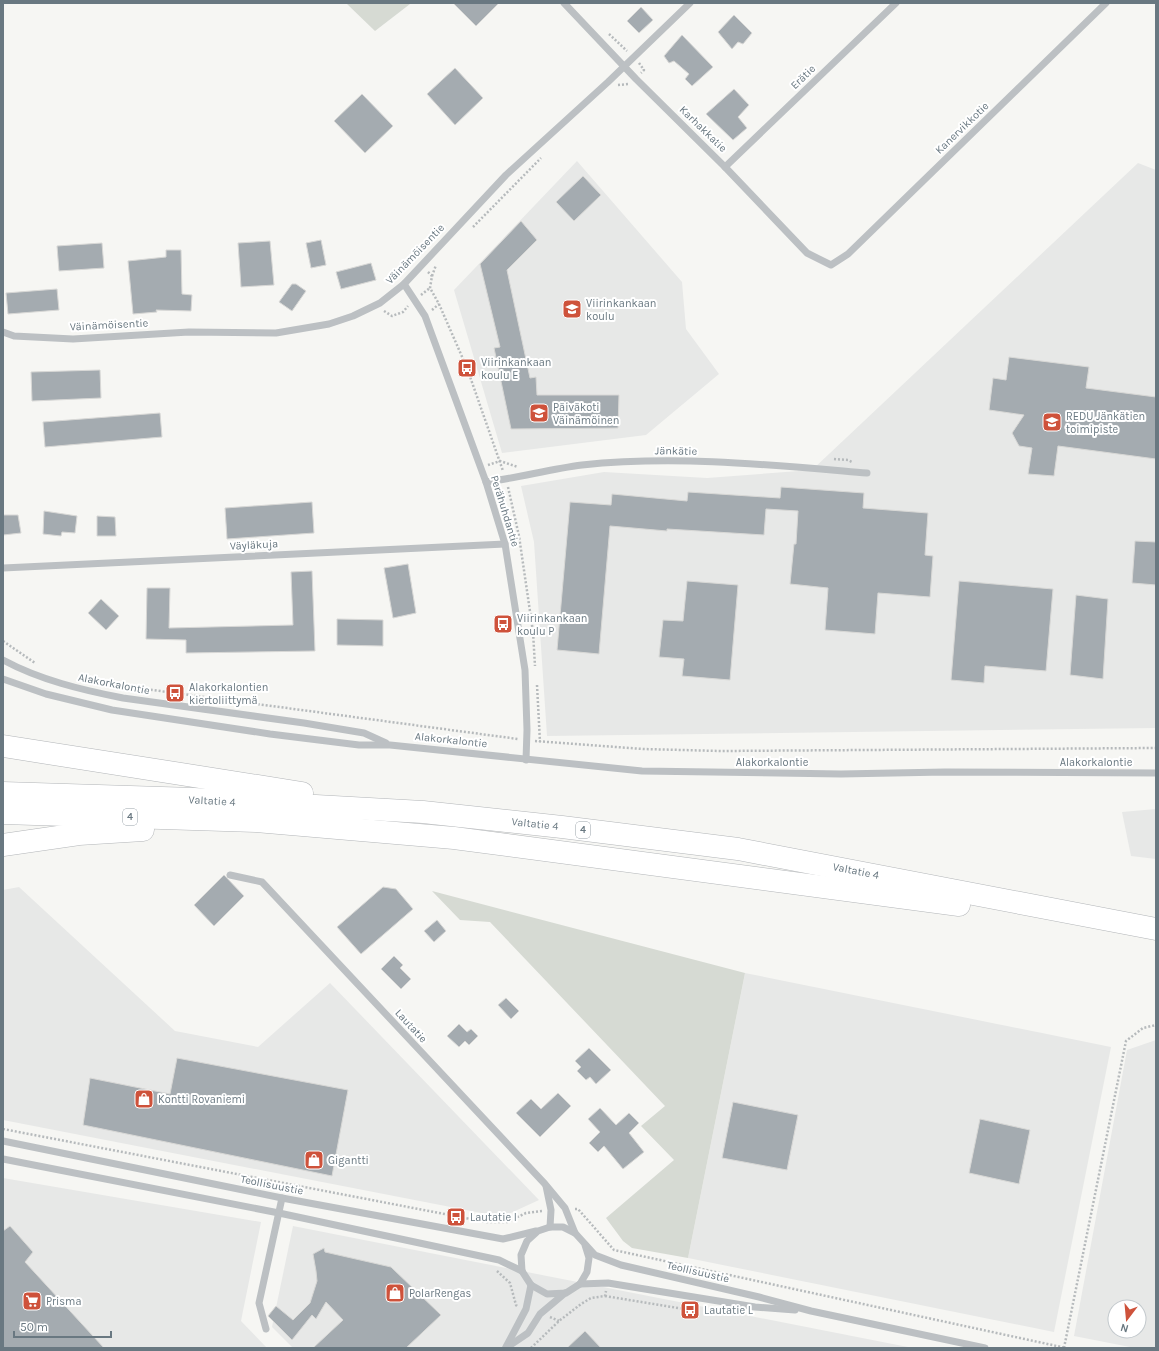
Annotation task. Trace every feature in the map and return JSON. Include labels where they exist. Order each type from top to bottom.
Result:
[{"type":"highway","points":[[3,746],[423,812]]},
{"type":"highway","name":"Valtatie 4","points":[[3,793],[194,799],[423,812],[554,826],[738,849],[1156,929]]},
{"type":"highway","name":"Valtatie 4","points":[[3,813],[256,821],[454,838],[1156,932]]},
{"type":"highway","points":[[3,845],[79,834],[256,821]]},
{"type":"street","name":"Karhakkatie","points":[[564,3],[636,79],[725,167],[808,253],[830,265]]},
{"type":"street","name":"Väinämöisentie","points":[[3,332],[14,336],[73,339],[189,332],[276,332],[329,324],[354,316],[380,303],[404,284],[506,175],[690,3]]},
{"type":"street","name":"Erätie","points":[[725,167],[896,3]]},
{"type":"street","name":"Kanervikkotie","points":[[830,265],[848,254],[1106,3]]},
{"type":"street","name":"Perähuhdantie","points":[[404,284],[425,316],[486,482],[505,544],[526,670],[526,760]]},
{"type":"street","name":"Jänkätie","points":[[486,482],[581,465],[666,460],[795,467],[867,473]]},
{"type":"street","name":"Väyläkuja","points":[[3,568],[505,544]]},
{"type":"street","name":"Alakorkalontie","points":[[3,660],[19,669],[43,678],[95,693],[364,733],[390,744]]},
{"type":"street","name":"Alakorkalontie","points":[[3,679],[46,694],[112,710],[270,734],[359,745],[390,744],[526,760],[642,771],[720,773],[1156,773]]},
{"type":"street","name":"Lautatie","points":[[230,875],[262,882],[545,1184],[565,1208],[575,1233]]},
{"type":"street","name":"Teollisuustie","points":[[3,1141],[282,1198],[503,1239],[538,1231]]},
{"type":"street","points":[[3,1159],[279,1213],[499,1260],[522,1271],[532,1285],[548,1294],[566,1293]]},
{"type":"street","points":[[545,1184],[550,1210],[550,1227]]},
{"type":"street","points":[[266,1329],[259,1304],[282,1198]]},
{"type":"street","points":[[506,1348],[528,1333],[540,1314],[580,1284],[587,1272],[589,1258],[585,1245],[575,1233],[563,1227],[550,1227],[538,1231],[527,1241],[521,1255],[522,1271]]},
{"type":"street","name":"Teollisuustie","points":[[585,1245],[595,1255],[611,1262],[759,1297],[811,1311],[985,1348]]},
{"type":"street","name":"Teollisuustie","points":[[580,1284],[608,1283],[755,1307],[811,1311]]},
{"type":"street","points":[[506,1348],[526,1309],[532,1285]]},
{"type":"path","points":[[613,86],[627,85]]},
{"type":"path","points":[[467,232],[546,153]]},
{"type":"path","points":[[436,264],[430,288],[439,304],[467,368],[506,479],[519,536],[533,632],[536,671]]},
{"type":"path","points":[[420,266],[432,276]]},
{"type":"path","points":[[380,303],[384,311],[392,316],[403,312],[414,299],[430,288]]},
{"type":"path","points":[[3,641],[37,664]]},
{"type":"path","points":[[536,679],[540,742]]},
{"type":"path","name":"Alakorkalontie","points":[[109,684],[527,741],[642,749],[721,751],[1156,748]]},
{"type":"path","points":[[1064,1348],[1126,1041],[1143,1028],[1156,1026]]},
{"type":"path","points":[[611,1262],[614,1250]]},
{"type":"path","points":[[605,1296],[608,1283]]},
{"type":"path","points":[[531,1348],[559,1320],[591,1298],[605,1296],[690,1310]]},
{"type":"shaded area","points":[[347,4],[410,4],[375,31]]},
{"type":"shaded area","name":"Viirinkankaan koulu","points":[[577,161],[682,282],[686,329],[719,374],[646,435],[502,453],[454,290]]},
{"type":"shaded area","points":[[1138,163],[1156,170],[1156,728],[547,736],[534,542],[521,486],[604,472],[707,478],[812,470]]},
{"type":"shaded area","points":[[1156,809],[1156,859],[1131,856],[1122,812]]},
{"type":"shaded area","points":[[19,887],[175,1031],[258,1047],[330,983],[539,1200],[502,1217],[3,1120],[3,890]]},
{"type":"shaded area","points":[[432,891],[745,973],[688,1258],[632,1248],[623,1241],[606,1218],[674,1160],[641,1126],[665,1106],[490,922],[460,920]]},
{"type":"shaded area","points":[[745,973],[1111,1047],[1054,1332],[688,1258]]},
{"type":"shaded area","points":[[1156,1040],[1156,1348],[1135,1348],[1074,1336],[1127,1050]]},
{"type":"shaded area","points":[[3,1178],[261,1222],[241,1321],[267,1348],[3,1348]]},
{"type":"shaded area","points":[[293,1226],[913,1348],[293,1348],[272,1327]]},
{"type":"building","points":[[453,3],[499,3],[476,26]]},
{"type":"building","points":[[641,7],[653,20],[639,33],[627,21]]},
{"type":"building","points":[[734,15],[752,33],[743,44],[738,42],[732,49],[718,32]]},
{"type":"building","points":[[682,35],[713,67],[692,86],[685,79],[689,74],[674,61],[669,63],[664,56]]},
{"type":"building","points":[[455,68],[483,98],[455,125],[427,94]]},
{"type":"building","points":[[734,89],[749,105],[738,117],[747,128],[733,140],[706,114]]},
{"type":"building","points":[[362,94],[393,126],[365,153],[334,121]]},
{"type":"building","points":[[583,176],[601,195],[574,221],[556,202]]},
{"type":"building","points":[[521,221],[537,240],[507,270],[530,378],[536,377],[537,395],[619,395],[618,428],[511,429],[494,348],[500,347],[480,264]]},
{"type":"building","points":[[321,240],[326,265],[311,268],[306,243]]},
{"type":"building","points":[[270,241],[274,285],[241,287],[238,243]]},
{"type":"building","points":[[102,243],[104,268],[59,271],[57,246]]},
{"type":"building","points":[[166,250],[181,250],[182,294],[192,295],[191,311],[156,310],[157,312],[133,314],[128,261],[166,257]]},
{"type":"building","points":[[371,263],[376,280],[341,289],[336,272]]},
{"type":"building","points":[[292,284],[296,284],[306,291],[292,311],[279,302]]},
{"type":"building","points":[[57,289],[59,310],[8,314],[6,293]]},
{"type":"building","points":[[1009,357],[1089,367],[1086,388],[1156,397],[1156,459],[1058,446],[1054,476],[1028,474],[1032,448],[1019,446],[1012,433],[1024,415],[989,410],[993,378],[1006,380]]},
{"type":"building","points":[[100,370],[101,398],[32,401],[31,372]]},
{"type":"building","points":[[160,413],[162,437],[45,447],[43,422]]},
{"type":"building","points":[[781,487],[864,493],[863,508],[928,513],[925,555],[933,556],[930,597],[878,593],[875,634],[825,630],[828,588],[790,584],[794,544],[796,544],[798,511],[766,509],[764,535],[667,529],[667,531],[610,526],[599,654],[557,650],[570,502],[611,505],[612,494],[687,501],[688,492],[780,498]]},
{"type":"building","points":[[312,502],[314,533],[227,539],[225,508]]},
{"type":"building","points":[[44,511],[77,516],[75,533],[62,532],[61,536],[43,534]]},
{"type":"building","points":[[3,515],[18,515],[21,533],[3,535]]},
{"type":"building","points":[[97,516],[115,517],[116,536],[97,536]]},
{"type":"building","points":[[1135,541],[1156,542],[1156,585],[1132,583]]},
{"type":"building","points":[[408,564],[416,613],[393,618],[384,568]]},
{"type":"building","points":[[312,571],[315,651],[186,653],[186,640],[146,639],[147,588],[170,588],[169,628],[293,625],[291,572]]},
{"type":"building","points":[[687,581],[738,585],[730,680],[682,676],[684,659],[659,657],[663,620],[683,621]]},
{"type":"building","points":[[959,581],[1053,589],[1046,671],[985,666],[984,683],[951,680]]},
{"type":"building","points":[[1076,595],[1108,599],[1103,679],[1070,675]]},
{"type":"building","points":[[101,599],[119,616],[106,630],[88,613]]},
{"type":"building","points":[[337,619],[383,620],[383,646],[337,645]]},
{"type":"building","points":[[224,875],[244,896],[214,926],[194,905]]},
{"type":"building","points":[[383,887],[396,889],[413,909],[361,954],[337,927]]},
{"type":"building","points":[[437,920],[446,931],[434,942],[424,931]]},
{"type":"building","points":[[394,956],[403,965],[400,968],[411,979],[401,989],[381,969]]},
{"type":"building","points":[[506,998],[519,1011],[511,1019],[498,1005]]},
{"type":"building","points":[[459,1024],[467,1032],[471,1029],[478,1036],[469,1045],[465,1041],[459,1047],[447,1036]]},
{"type":"building","points":[[589,1048],[611,1070],[596,1084],[590,1077],[586,1080],[577,1071],[581,1067],[575,1061]]},
{"type":"building","points":[[177,1058],[348,1090],[332,1176],[83,1125],[90,1078],[170,1094]]},
{"type":"building","points":[[558,1093],[571,1106],[540,1137],[516,1113],[531,1099],[541,1109]]},
{"type":"building","points":[[733,1102],[798,1115],[787,1170],[722,1158]]},
{"type":"building","points":[[600,1108],[616,1125],[629,1113],[639,1123],[629,1133],[644,1152],[623,1169],[604,1146],[598,1152],[589,1143],[600,1132],[588,1119]]},
{"type":"building","points":[[980,1119],[1030,1130],[1019,1184],[969,1173]]},
{"type":"building","name":"Prisma","points":[[10,1226],[33,1252],[25,1262],[104,1348],[3,1348],[3,1231]]},
{"type":"building","points":[[324,1248],[325,1252],[391,1267],[441,1315],[406,1348],[313,1348],[343,1320],[326,1302],[316,1319],[312,1315],[292,1340],[268,1316],[276,1306],[293,1320],[310,1303],[317,1281],[313,1254]]},
{"type":"building","points":[[585,1331],[601,1348],[567,1348]]},
{"type":"place","name":"Viirinkankaan koulu","points":[[572,309]]},
{"type":"place","name":"Viirinkankaan koulu E","points":[[467,368]]},
{"type":"place","name":"Päiväkoti Väinämöinen","points":[[539,413]]},
{"type":"place","name":"REDU Jänkätien toimipiste","points":[[1052,422]]},
{"type":"place","name":"Viirinkankaan koulu P","points":[[503,624]]},
{"type":"place","name":"Alakorkalontien kiertoliittymä","points":[[175,693]]},
{"type":"place","name":"Kontti Rovaniemi","points":[[144,1099]]},
{"type":"place","name":"Gigantti","points":[[314,1160]]},
{"type":"place","name":"Lautatie I","points":[[456,1217]]},
{"type":"place","name":"PolarRengas","points":[[395,1293]]},
{"type":"place","name":"Prisma","points":[[32,1301]]},
{"type":"place","name":"Lautatie L","points":[[690,1310]]}]
